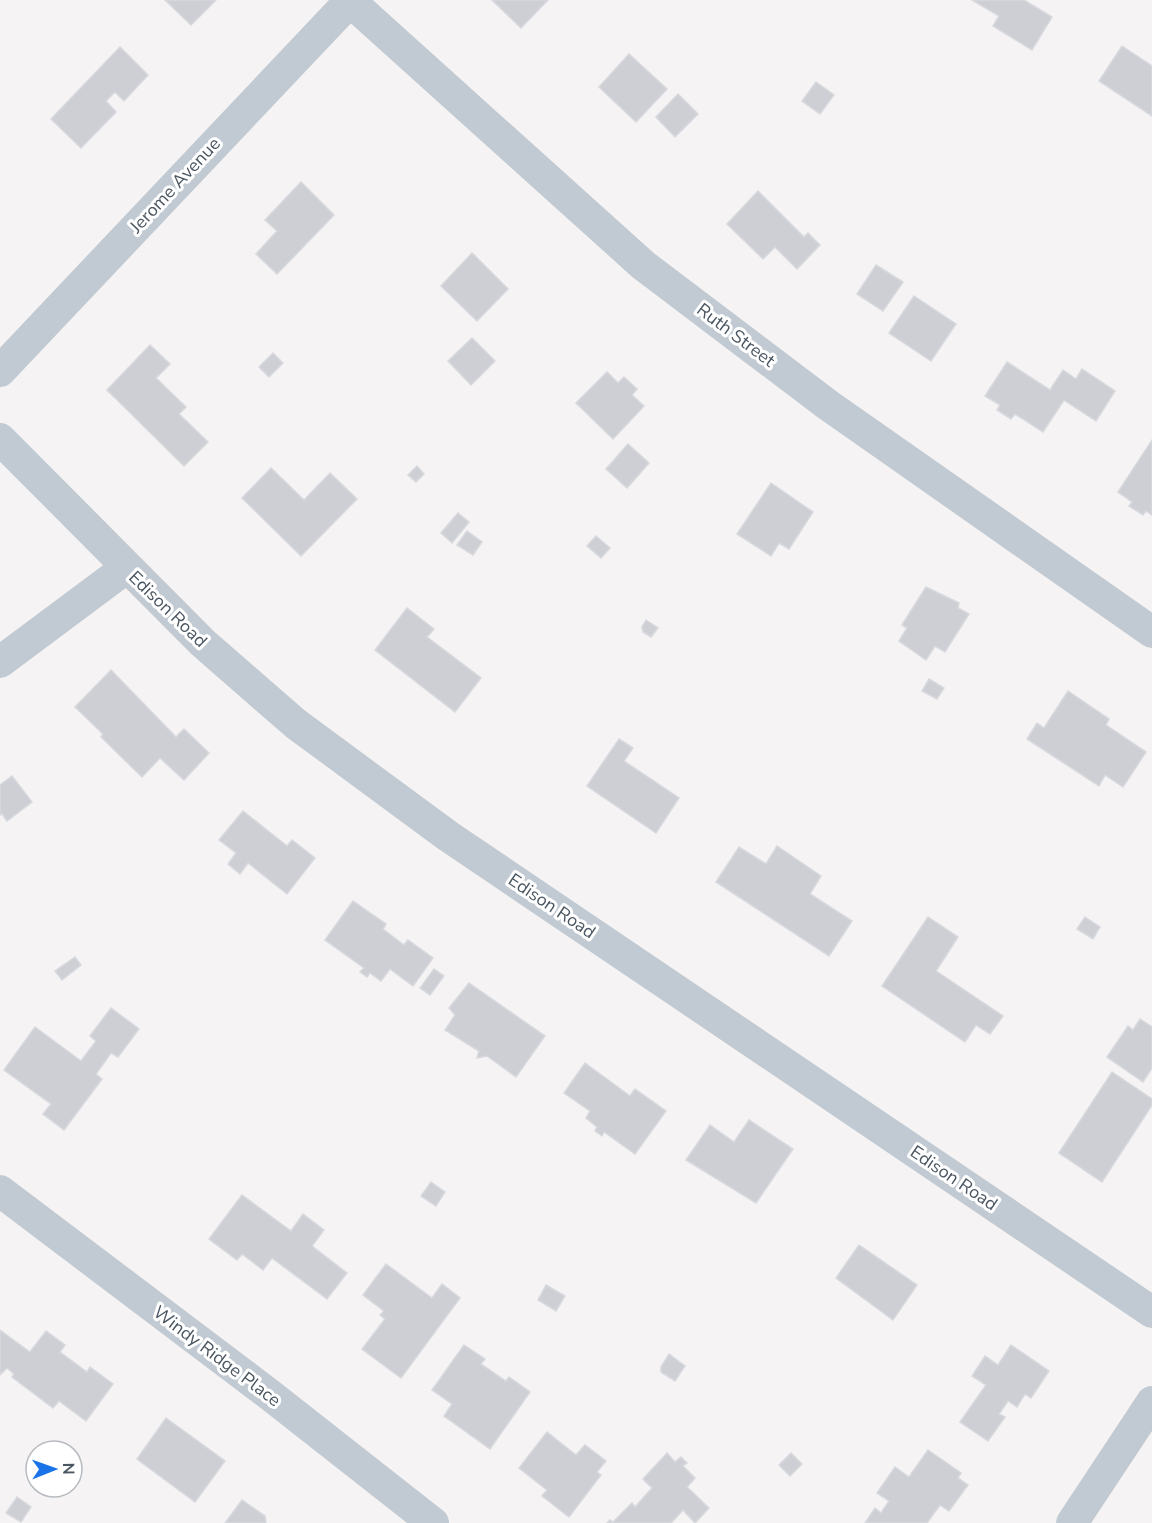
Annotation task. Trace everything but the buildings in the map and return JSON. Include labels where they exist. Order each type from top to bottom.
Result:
[{"type":"street","name":"Jerome Avenue","points":[[0,370],[350,1]]},
{"type":"street","name":"Ruth Street","points":[[350,1],[643,265],[828,405],[1152,632]]},
{"type":"street","name":"Edison Road","points":[[0,439],[203,643],[296,724],[448,836],[1152,1312]]},
{"type":"street","points":[[0,662],[126,568]]},
{"type":"street","name":"Windy Ridge Place","points":[[0,1191],[270,1395],[433,1523]]},
{"type":"street","points":[[1072,1523],[1152,1402]]}]
